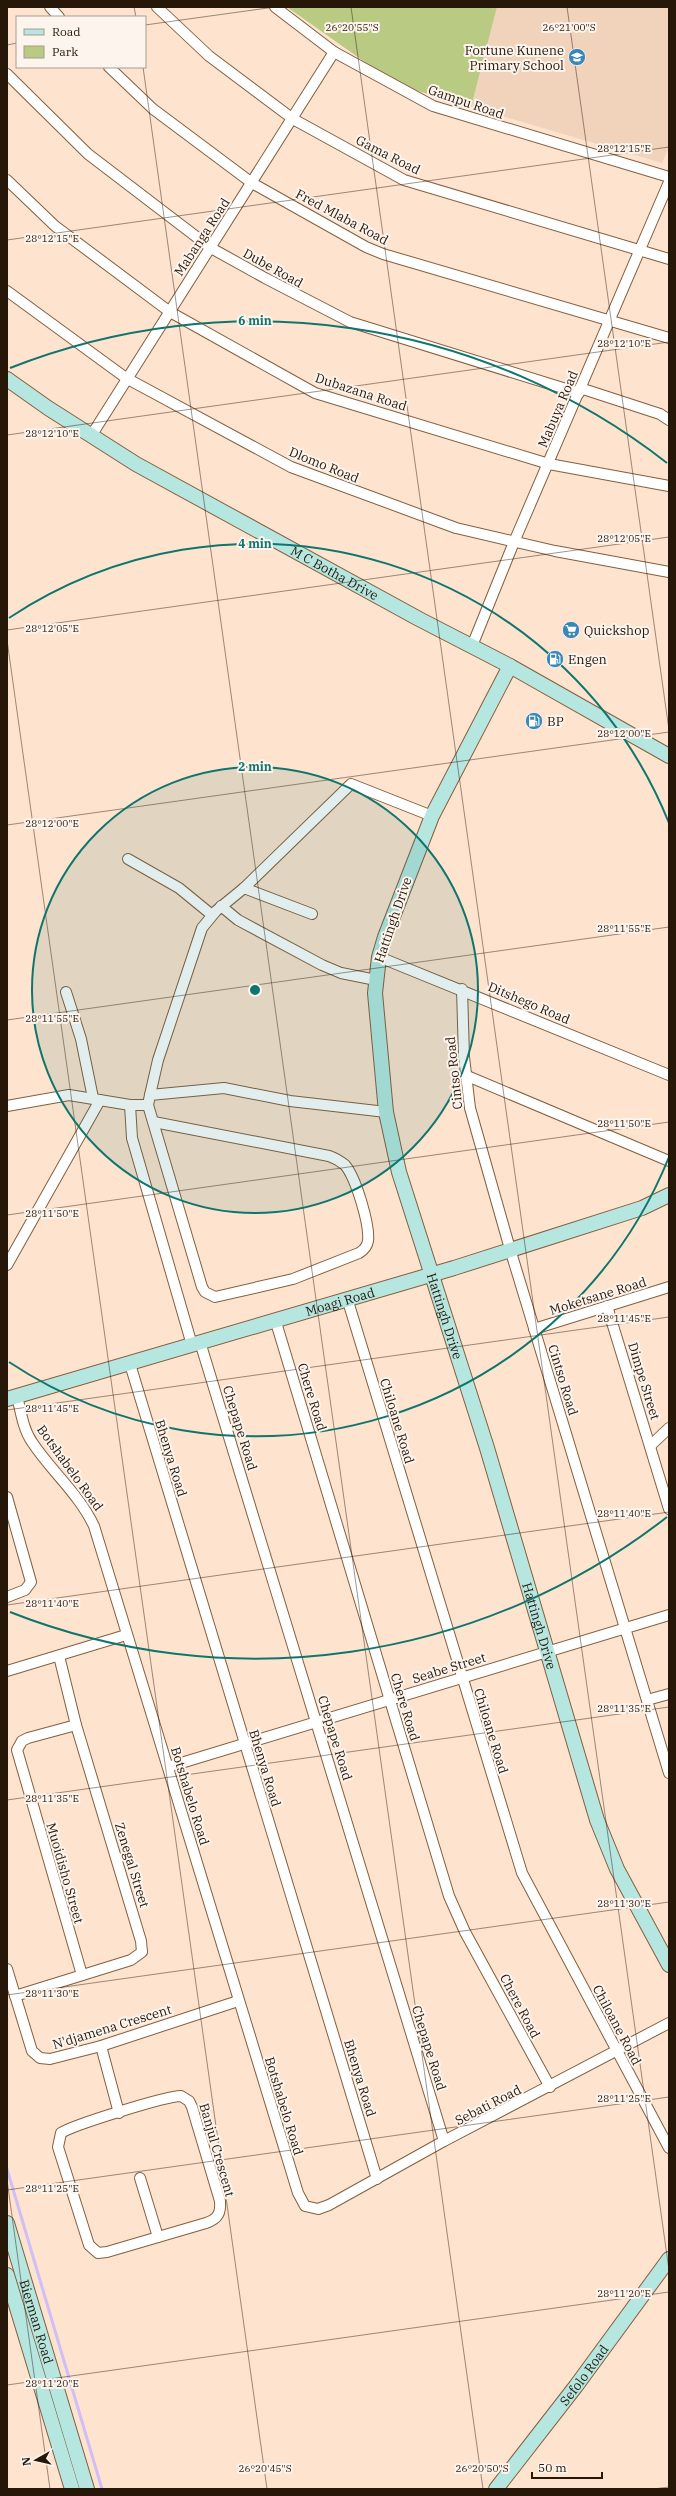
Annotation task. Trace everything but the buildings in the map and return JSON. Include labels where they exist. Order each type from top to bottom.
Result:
[{"type":"street","points":[[50,7],[57,16]]},
{"type":"street","name":"Gama Road","points":[[157,7],[209,56],[293,119],[411,183],[669,259]]},
{"type":"street","name":"Gampu Road","points":[[275,7],[334,52],[417,99],[450,113],[669,177]]},
{"type":"street","name":"Mabanga Road","points":[[91,436],[126,378],[211,248],[334,52]]},
{"type":"street","name":"Fred Mlaba Road","points":[[110,68],[153,109],[252,183],[379,252],[669,338]]},
{"type":"street","name":"Dube Road","points":[[7,74],[88,154],[211,248],[350,322],[660,414],[669,420]]},
{"type":"street","name":"Dubazana Road","points":[[7,180],[55,226],[170,312],[315,393],[549,464],[669,486]]},
{"type":"street","name":"Mabuya Road","points":[[472,646],[514,542],[549,464],[579,390],[669,182]]},
{"type":"street","name":"Dlomo Road","points":[[7,291],[126,378],[291,467],[434,521],[514,542],[669,572]]},
{"type":"street","name":"M C Botha Drive","points":[[7,379],[91,436],[311,560],[510,666],[669,756]]},
{"type":"street","name":"Hattingh Drive","points":[[510,666],[432,816],[379,957],[376,980],[376,1000],[386,1112],[400,1172],[487,1448],[548,1652],[587,1790],[605,1842],[669,1965]]},
{"type":"street","points":[[154,1122],[329,1156],[337,1159],[349,1171],[361,1200],[368,1236],[365,1250],[353,1257],[293,1278],[222,1296],[209,1295],[202,1286],[154,1122],[149,1100],[158,1060],[193,949],[202,928],[212,915],[244,888],[351,784],[432,816]]},
{"type":"street","points":[[128,859],[179,888],[212,915]]},
{"type":"street","points":[[244,888],[312,914]]},
{"type":"street","points":[[221,906],[238,920],[322,965],[341,973],[376,980]]},
{"type":"street","name":"Ditshego Road","points":[[379,957],[462,989],[669,1075]]},
{"type":"street","name":"Cintso Road","points":[[462,989],[465,1075],[470,1108],[534,1330],[647,1700],[666,1753],[669,1773]]},
{"type":"street","points":[[7,1265],[97,1099],[81,1039],[66,992]]},
{"type":"street","points":[[465,1075],[669,1161]]},
{"type":"street","points":[[7,1106],[69,1095],[130,1105],[149,1100],[224,1088],[290,1100],[386,1112]]},
{"type":"street","name":"Chepape Road","points":[[130,1105],[132,1138],[316,1721],[444,2142]]},
{"type":"street","name":"Moagi Road","points":[[12,1397],[130,1364],[275,1319],[432,1274],[642,1208],[669,1195]]},
{"type":"street","name":"Moketsane Road","points":[[534,1330],[669,1287]]},
{"type":"street","name":"Chiloane Road","points":[[347,1298],[461,1677],[522,1873],[669,2148]]},
{"type":"street","name":"Dimpe Street","points":[[607,1306],[669,1509]]},
{"type":"street","name":"Chere Road","points":[[275,1319],[449,1896],[465,1932],[550,2087]]},
{"type":"street","name":"Bhenya Road","points":[[130,1364],[243,1743],[377,2179]]},
{"type":"street","name":"Botshabelo Road","points":[[12,1397],[32,1442],[82,1504],[94,1526],[126,1635],[168,1767],[238,2001],[298,2193],[305,2206],[318,2209]]},
{"type":"street","points":[[650,1446],[669,1428]]},
{"type":"street","points":[[7,1497],[31,1582],[25,1590],[7,1597]]},
{"type":"street","name":"Seabe Street","points":[[168,1767],[461,1677],[548,1652],[625,1627],[669,1615]]},
{"type":"street","points":[[7,1671],[126,1635]]},
{"type":"street","name":"Zenegal Street","points":[[15,1996],[131,1960],[139,1955],[142,1947],[76,1725],[59,1656]]},
{"type":"street","points":[[647,1700],[669,1694]]},
{"type":"street","name":"Muoidisho Street","points":[[76,1725],[28,1738],[22,1741],[17,1750],[82,1975]]},
{"type":"street","name":"N'djamena Crescent","points":[[7,1969],[32,2051],[40,2058],[50,2059],[101,2046],[238,2001]]},
{"type":"street","name":"Sebati Road","points":[[318,2209],[330,2205],[444,2142],[669,2023]]},
{"type":"street","points":[[101,2046],[120,2113]]},
{"type":"street","name":"Banjul Crescent","points":[[176,2096],[185,2098],[192,2107],[220,2201],[219,2214],[212,2221],[158,2237],[103,2253],[94,2251],[88,2245],[58,2146],[59,2137],[68,2129],[176,2096]]},
{"type":"street","points":[[140,2178],[158,2237]]},
{"type":"street","name":"Bierman Road","points":[[7,2223],[87,2489]]},
{"type":"street","name":"Sefolo Road","points":[[496,2489],[576,2386],[669,2259]]},
{"type":"street","name":"Bierman Road","points":[[7,2275],[72,2489]]},
{"type":"shaded area","name":"Fortune Kunene Primary School","points":[[497,7],[669,7],[669,147],[662,163],[471,107]]},
{"type":"green space","points":[[287,7],[497,7],[471,107],[415,90],[369,65]]},
{"type":"waterway","points":[[7,2169],[102,2489]]},
{"type":"place","name":"Fortune Kunene Primary School","points":[[577,57]]},
{"type":"place","name":"Quickshop","points":[[571,630]]},
{"type":"place","name":"Engen","points":[[555,659]]},
{"type":"place","name":"BP","points":[[534,721]]}]
